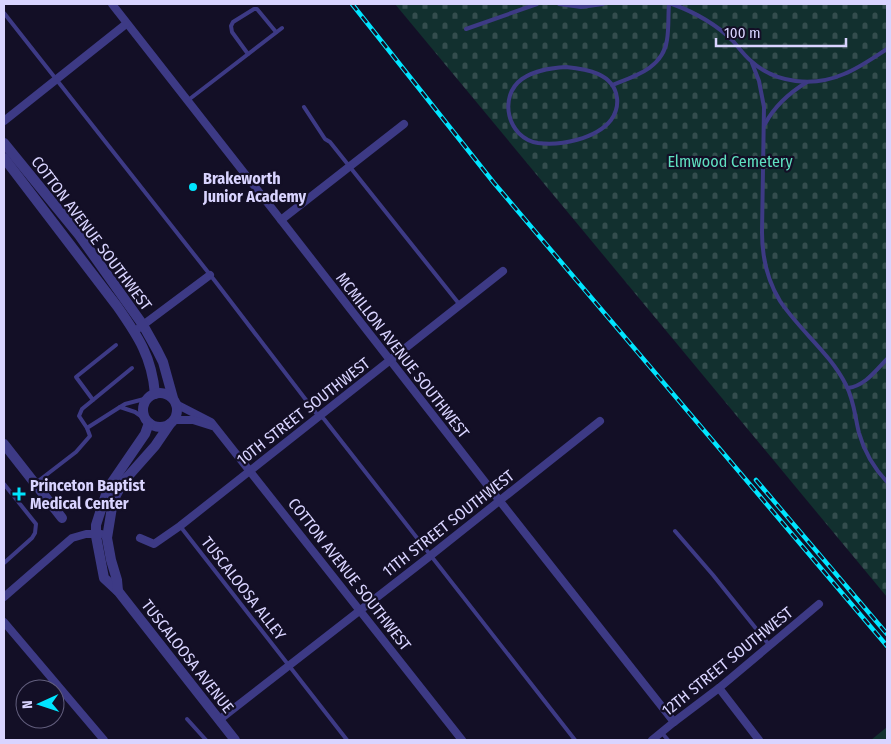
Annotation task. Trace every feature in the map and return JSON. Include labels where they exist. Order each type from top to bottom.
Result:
[{"type":"street","name":"MCMILLON AVENUE SOUTHWEST","points":[[112,4],[674,722]]},
{"type":"street","points":[[4,121],[126,24]]},
{"type":"street","points":[[281,220],[404,124]]},
{"type":"street","name":"COTTON AVENUE SOUTHWEST","points":[[4,143],[79,235],[139,328],[140,341],[149,361],[154,382],[151,396]]},
{"type":"street","name":"COTTON AVENUE SOUTHWEST","points":[[4,158],[117,306],[157,350],[163,362],[175,401],[211,422],[462,740]]},
{"type":"street","name":"10TH STREET SOUTHWEST","points":[[140,538],[154,544],[180,526],[503,272]]},
{"type":"street","points":[[139,328],[210,275]]},
{"type":"street","points":[[118,591],[107,538],[113,501],[123,482],[155,446],[172,422],[177,415],[178,409],[175,401],[164,393],[151,396],[144,402],[143,414],[147,421],[159,428],[165,427],[172,422],[193,420],[214,426]]},
{"type":"street","points":[[96,534],[96,525],[108,488],[145,434],[147,421]]},
{"type":"street","name":"11TH STREET SOUTHWEST","points":[[219,720],[600,421]]},
{"type":"street","points":[[4,444],[62,518]]},
{"type":"street","points":[[4,597],[72,538],[86,534],[107,534]]},
{"type":"street","name":"TUSCALOOSA AVENUE","points":[[96,534],[104,578],[118,591],[235,740]]},
{"type":"street","name":"12TH STREET SOUTHWEST","points":[[652,740],[719,688],[819,604]]},
{"type":"street","points":[[4,622],[104,740]]},
{"type":"street","points":[[719,688],[760,740]]},
{"type":"lane","points":[[466,29],[537,4]]},
{"type":"lane","points":[[559,4],[581,7],[603,4]]},
{"type":"lane","points":[[612,85],[648,70],[656,62],[667,42],[670,4],[695,13],[714,25],[732,40],[752,63],[771,74],[791,81],[807,82],[830,79],[844,74],[887,49]]},
{"type":"lane","points":[[248,54],[232,32],[231,26],[233,22],[257,9],[276,32]]},
{"type":"lane","points":[[4,12],[316,413],[324,419],[575,740]]},
{"type":"lane","points":[[187,100],[282,28]]},
{"type":"lane","points":[[752,63],[764,107],[762,250],[768,276],[780,301],[841,375],[852,400],[859,434],[865,449],[872,464],[887,482]]},
{"type":"lane","points":[[555,68],[578,68],[605,77],[612,85],[617,101],[612,119],[600,129],[581,138],[554,144],[533,142],[516,131],[510,120],[508,105],[511,93],[518,82],[531,74],[555,68]]},
{"type":"lane","points":[[764,126],[780,102],[807,82]]},
{"type":"lane","points":[[304,107],[325,139],[330,142],[460,305]]},
{"type":"lane","points":[[93,400],[76,377],[116,345]]},
{"type":"lane","points":[[848,388],[854,388],[861,384],[887,359]]},
{"type":"lane","points":[[35,484],[76,452],[90,436],[79,416],[82,409],[132,368]]},
{"type":"lane","points":[[87,428],[124,404],[151,396]]},
{"type":"lane","points":[[120,407],[135,412],[147,421]]},
{"type":"lane","points":[[4,484],[36,524],[35,533],[32,538],[4,563]]},
{"type":"lane","name":"TUSCALOOSA ALLEY","points":[[180,526],[347,740]]},
{"type":"lane","points":[[675,531],[713,574],[770,646]]},
{"type":"lane","points":[[187,719],[206,740]]},
{"type":"lane","points":[[662,733],[668,740]]},
{"type":"green space","name":"Elmwood Cemetery","points":[[395,4],[887,4],[887,597]]},
{"type":"green space","points":[[887,727],[887,740],[871,740]]},
{"type":"railway","points":[[352,4],[494,183],[887,646]]},
{"type":"railway","points":[[756,480],[887,634]]},
{"type":"place","name":"Brakeworth Junior Academy","points":[[193,187]]},
{"type":"place","name":"Princeton Baptist Medical Center","points":[[19,494]]}]
